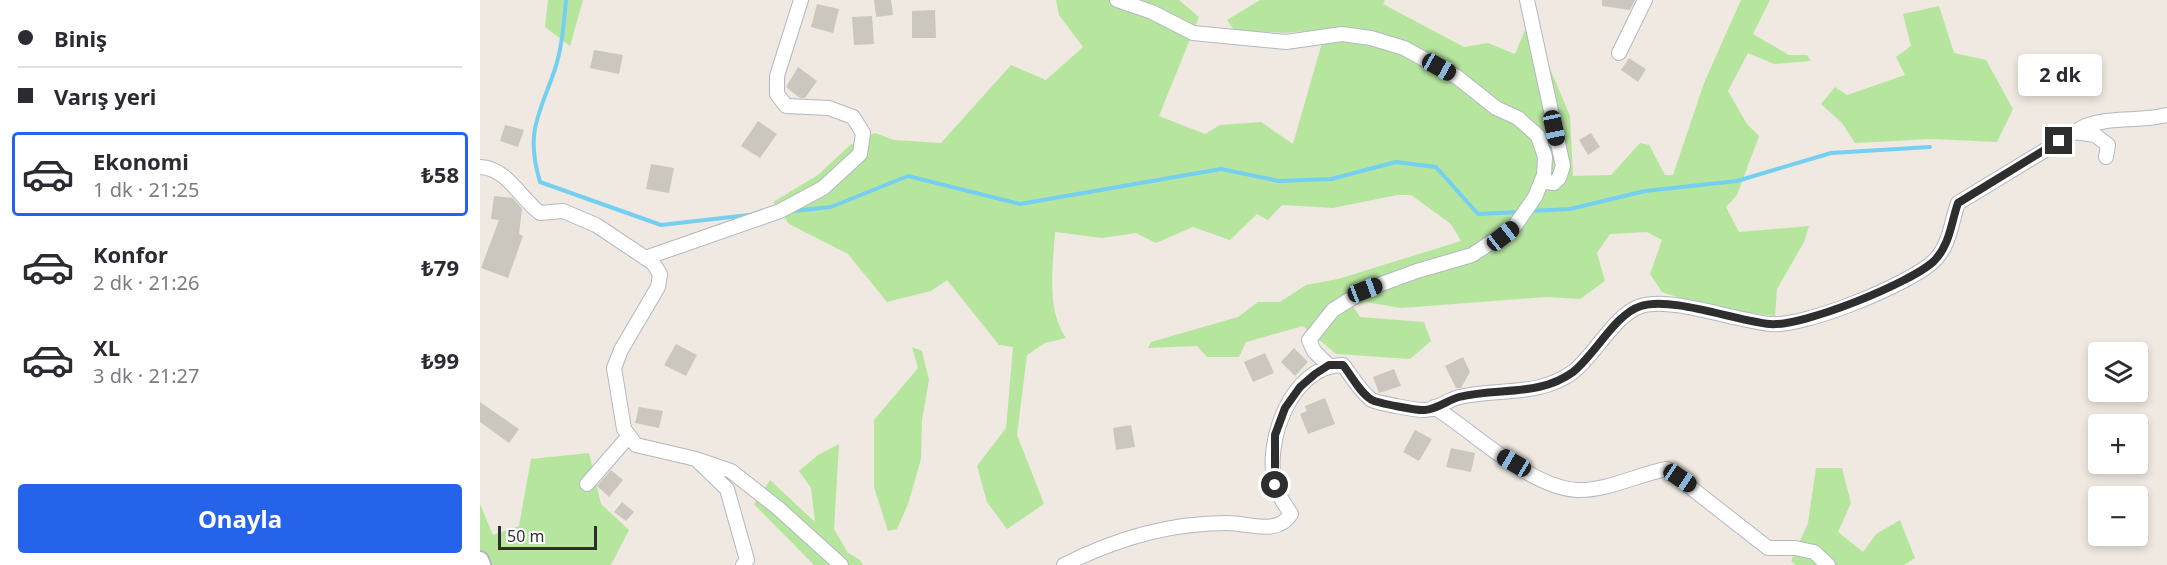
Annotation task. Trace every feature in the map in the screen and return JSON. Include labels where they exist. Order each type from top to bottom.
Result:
[{"type":"street","points":[[645,258],[780,211],[823,188],[860,154],[863,133],[853,117],[829,108],[786,106],[777,94],[777,76],[801,0]]},
{"type":"street","points":[[1116,0],[1152,12],[1193,33],[1286,42],[1342,34],[1371,38],[1404,48],[1457,77],[1496,108],[1518,118],[1538,136],[1545,158],[1542,181],[1520,220],[1492,244],[1472,255],[1417,271],[1365,290],[1333,310],[1309,340],[1314,351],[1329,365]]},
{"type":"street","points":[[1527,0],[1563,166],[1559,178],[1554,183],[1542,181]]},
{"type":"street","points":[[1619,53],[1645,0]]},
{"type":"street","points":[[1064,565],[1109,545],[1164,528],[1229,523],[1279,526],[1287,520],[1291,514],[1275,485],[1275,435],[1285,408],[1300,387],[1329,365],[1343,365],[1372,400],[1425,411],[1461,397],[1542,388],[1573,372],[1602,343],[1620,320],[1641,306],[1678,303],[1705,312],[1773,325],[1810,320],[1906,280],[1933,261],[1942,250],[1958,203],[2075,132],[2103,119],[2139,121],[2167,115]]},
{"type":"street","points":[[2075,132],[2096,135],[2108,145],[2106,157]]},
{"type":"street","points":[[480,167],[490,167],[512,183],[527,203],[540,213],[563,211],[596,225],[653,263],[660,274],[658,287],[621,350],[614,368],[624,429],[636,444],[696,459],[731,471],[778,508],[841,565]]},
{"type":"street","points":[[1434,407],[1496,453],[1550,484],[1578,490],[1613,484],[1668,469],[1768,548],[1795,548],[1815,552],[1828,565]]},
{"type":"street","points":[[587,484],[629,436]]},
{"type":"street","points":[[696,459],[727,489],[747,560],[743,565]]},
{"type":"street","points":[[480,560],[482,565]]},
{"type":"green space","points":[[548,0],[583,0],[570,46],[545,27]]},
{"type":"green space","points":[[1056,0],[1179,0],[1199,17],[1159,116],[1205,134],[1220,125],[1261,122],[1293,144],[1326,29],[1285,33],[1234,30],[1227,20],[1260,0],[1385,0],[1383,4],[1464,47],[1488,43],[1515,54],[1528,23],[1521,0],[1534,0],[1546,59],[1570,116],[1573,176],[1611,175],[1640,143],[1649,145],[1665,175],[1673,175],[1704,83],[1741,0],[1770,0],[1753,34],[1789,55],[1807,55],[1811,61],[1774,64],[1748,53],[1728,91],[1747,124],[1759,136],[1737,195],[1726,207],[1739,232],[1809,226],[1804,242],[1777,289],[1775,316],[1711,308],[1662,292],[1650,274],[1662,240],[1647,232],[1610,234],[1597,253],[1605,281],[1580,299],[1546,297],[1401,308],[1365,302],[1353,306],[1360,317],[1424,322],[1431,341],[1410,359],[1336,354],[1303,326],[1246,342],[1239,357],[1207,357],[1197,346],[1148,348],[1151,342],[1238,317],[1258,302],[1280,302],[1306,285],[1338,279],[1461,241],[1451,224],[1411,195],[1397,195],[1333,208],[1282,205],[1268,220],[1257,214],[1230,240],[1193,227],[1156,243],[1136,233],[1102,238],[1055,232],[1052,273],[1053,301],[1060,327],[1066,338],[1045,343],[1027,355],[1017,435],[1044,504],[1007,529],[987,502],[977,466],[1006,428],[1013,347],[999,345],[947,280],[931,291],[887,302],[848,254],[789,224],[773,202],[818,175],[850,145],[875,133],[894,140],[941,143],[1011,65],[1046,80],[1083,47],[1059,15]]},
{"type":"green space","points":[[1939,6],[1954,53],[1986,60],[2013,109],[1997,142],[1931,139],[1855,143],[1842,123],[1821,104],[1835,87],[1847,95],[1905,75],[1896,57],[1911,46],[1903,14]]},
{"type":"green space","points":[[912,347],[922,351],[929,380],[922,420],[921,459],[908,504],[897,529],[888,531],[874,487],[874,420],[918,368]]},
{"type":"green space","points":[[839,444],[834,529],[848,553],[860,560],[863,565],[814,565],[754,504],[770,480],[815,522],[811,488],[799,471],[818,455]]},
{"type":"green space","points":[[589,453],[601,504],[629,530],[611,565],[480,565],[480,504],[493,535],[519,526],[531,459]]},
{"type":"green space","points":[[1816,468],[1842,468],[1851,503],[1838,532],[1863,552],[1876,534],[1900,520],[1915,558],[1904,565],[1796,565],[1791,561],[1808,523]]},
{"type":"building","points":[[874,0],[891,0],[893,15],[876,17]]},
{"type":"building","points":[[1602,0],[1635,0],[1630,10],[1602,6]]},
{"type":"building","points":[[817,4],[839,9],[833,33],[811,27]]},
{"type":"building","points":[[935,10],[936,38],[912,38],[912,11]]},
{"type":"building","points":[[872,16],[874,44],[854,45],[852,17]]},
{"type":"building","points":[[594,50],[623,55],[619,74],[590,68]]},
{"type":"building","points":[[1629,58],[1646,69],[1638,82],[1621,70]]},
{"type":"building","points":[[798,67],[817,81],[805,98],[800,98],[786,87]]},
{"type":"building","points":[[758,121],[777,134],[760,158],[741,146]]},
{"type":"building","points":[[505,125],[524,130],[518,147],[500,141]]},
{"type":"building","points":[[1591,133],[1600,147],[1588,155],[1579,140]]},
{"type":"building","points":[[651,164],[674,168],[669,193],[646,189]]},
{"type":"building","points":[[494,196],[513,198],[522,209],[519,234],[523,236],[508,278],[481,268],[499,220],[491,219]]},
{"type":"building","points":[[676,344],[697,355],[686,376],[664,365]]},
{"type":"building","points":[[1294,348],[1308,362],[1295,376],[1281,362]]},
{"type":"building","points":[[1265,353],[1274,373],[1253,382],[1244,362]]},
{"type":"building","points":[[1463,357],[1470,372],[1461,388],[1456,388],[1445,366]]},
{"type":"building","points":[[1394,369],[1401,386],[1379,393],[1373,377]]},
{"type":"building","points":[[1325,398],[1335,424],[1308,434],[1300,414],[1307,411],[1305,406]]},
{"type":"building","points":[[480,402],[519,429],[509,443],[480,422]]},
{"type":"building","points":[[639,407],[663,411],[659,428],[635,423]]},
{"type":"building","points":[[1131,425],[1135,447],[1116,450],[1113,428]]},
{"type":"building","points":[[1415,430],[1432,439],[1419,461],[1403,452]]},
{"type":"building","points":[[1451,448],[1475,453],[1471,472],[1446,467]]},
{"type":"building","points":[[611,470],[623,480],[609,497],[597,486]]},
{"type":"building","points":[[622,502],[634,512],[626,521],[614,512]]},
{"type":"waterway","points":[[566,0],[559,52],[539,112],[534,136],[540,182],[661,225],[749,215]]},
{"type":"waterway","points":[[1530,211],[1570,209],[1645,191],[1737,181],[1831,153],[1930,147]]},
{"type":"waterway","points":[[793,211],[831,207],[908,176],[1020,204],[1221,169],[1279,181],[1331,179],[1396,162],[1436,167],[1478,214],[1519,212]]},
{"type":"route","points":[[1275,485],[1275,435],[1285,408],[1300,387],[1329,365],[1343,365],[1372,400],[1425,411],[1461,397],[1542,388],[1573,372],[1602,343],[1620,320],[1641,306],[1678,303],[1705,312],[1773,325],[1810,320],[1906,280],[1933,261],[1948,238],[1958,203],[1975,190],[2059,141]]}]
